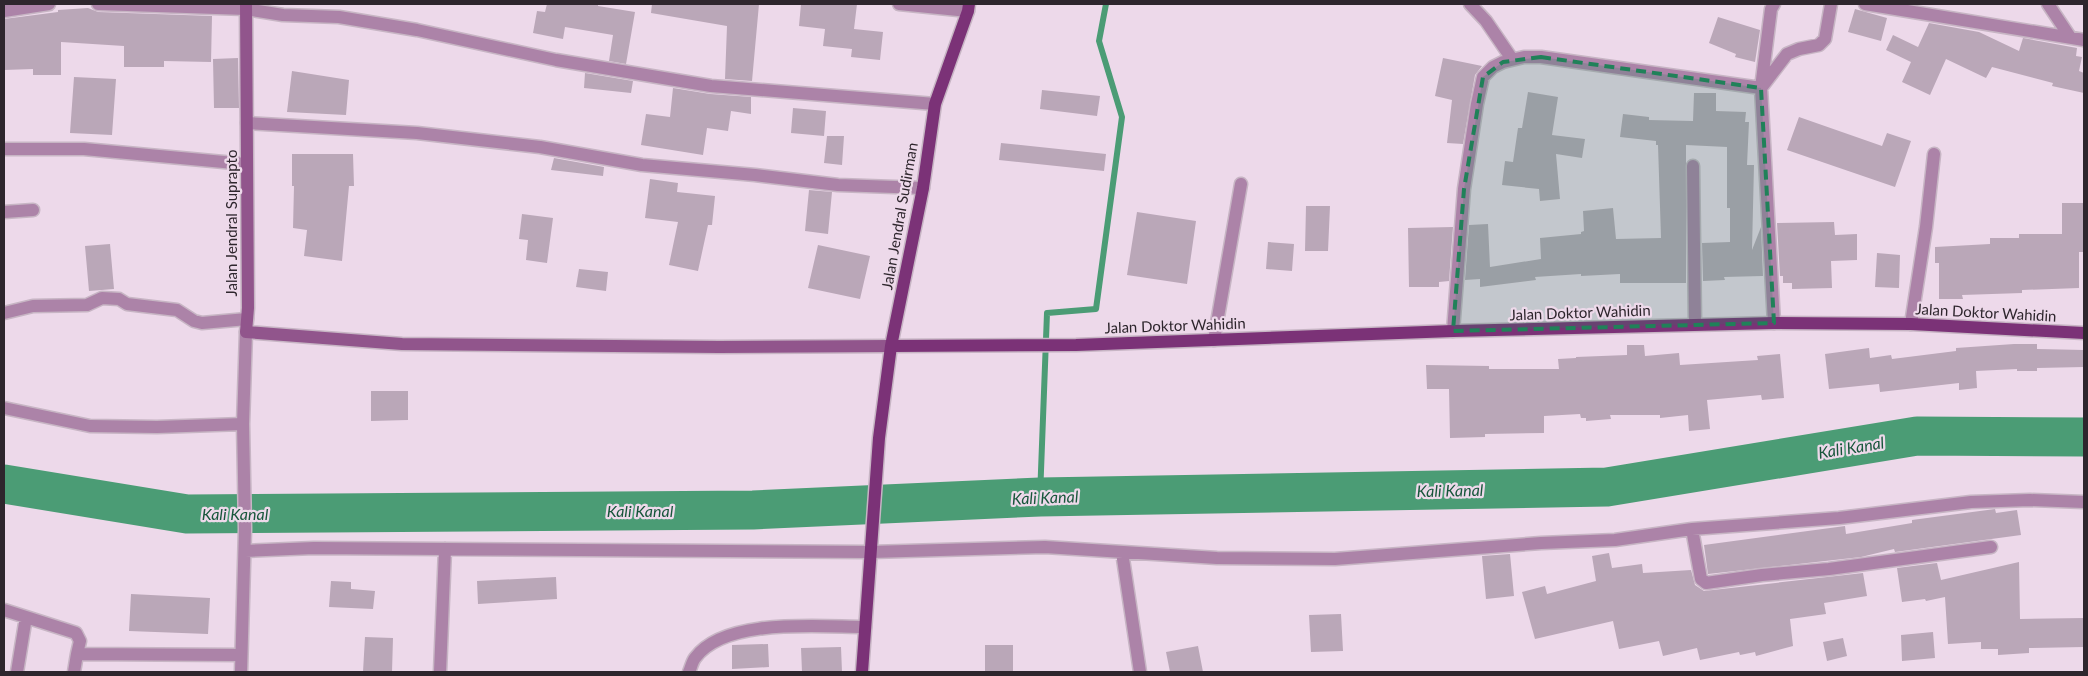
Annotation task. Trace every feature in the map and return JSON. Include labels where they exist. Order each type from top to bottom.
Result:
[{"type":"main road","name":"Jalan Jendral Suprapto","points":[[246,6],[246,332]]},
{"type":"main road","name":"Jalan Jendral Sudirman","points":[[862,672],[879,438],[891,346],[923,188],[935,104],[969,8]]},
{"type":"main road","name":"Jalan Doktor Wahidin","points":[[891,346],[1076,345],[1453,331],[1774,322],[1911,324],[2084,333]]},
{"type":"main road","points":[[246,332],[412,345],[891,346]]},
{"type":"street","points":[[4,11],[48,4]]},
{"type":"street","points":[[98,4],[246,6],[284,14],[339,17],[417,30],[556,60],[711,86],[935,104]]},
{"type":"street","points":[[899,4],[969,8]]},
{"type":"street","points":[[1470,4],[1486,21],[1512,59]]},
{"type":"street","points":[[1774,4],[1771,9],[1761,88],[1774,322]]},
{"type":"street","points":[[1761,88],[1787,54],[1799,48],[1819,45],[1823,41],[1827,34],[1831,4]]},
{"type":"street","points":[[1864,4],[2084,40]]},
{"type":"street","points":[[2048,4],[2070,38]]},
{"type":"street","points":[[1453,331],[1464,189],[1483,77],[1493,67],[1512,59],[1540,57],[1761,88]]},
{"type":"street","points":[[247,123],[416,133],[540,146],[642,165],[755,175],[838,185],[923,188]]},
{"type":"street","points":[[4,149],[84,149],[245,164]]},
{"type":"street","points":[[1911,324],[1926,227],[1934,154]]},
{"type":"street","points":[[1694,166],[1695,324]]},
{"type":"street","points":[[1214,340],[1242,184]]},
{"type":"street","points":[[4,212],[33,210]]},
{"type":"street","points":[[4,313],[33,306],[87,305],[102,298],[119,299],[128,304],[177,310],[194,322],[247,319]]},
{"type":"street","name":"Jalan Jendral Suprapto","points":[[240,672],[245,551],[243,424],[246,332]]},
{"type":"street","points":[[4,408],[90,426],[157,427],[243,424]]},
{"type":"street","points":[[245,551],[314,548],[872,552],[1045,547],[1217,558],[1335,559],[1523,544],[1614,540],[1692,529],[1839,518],[1971,502],[2030,500],[2084,502]]},
{"type":"street","points":[[1692,529],[1701,578],[1706,583],[1762,574],[1828,569],[1991,547]]},
{"type":"street","points":[[440,672],[445,549]]},
{"type":"street","points":[[1122,552],[1140,672]]},
{"type":"street","points":[[4,610],[76,633],[80,641],[74,672]]},
{"type":"street","points":[[16,672],[26,617]]},
{"type":"street","points":[[689,672],[695,658],[711,643],[728,634],[768,627],[865,627]]},
{"type":"street","points":[[77,654],[241,655]]},
{"type":"highlighted area","points":[[1541,57],[1761,88],[1774,323],[1453,331],[1464,189],[1483,77],[1503,62]]},
{"type":"building","points":[[547,4],[598,4],[598,6],[635,12],[626,64],[609,61],[613,35],[565,27],[563,39],[533,33],[537,11],[545,12]]},
{"type":"building","points":[[652,4],[759,4],[752,81],[725,79],[727,26],[651,13]]},
{"type":"building","points":[[801,4],[857,4],[854,29],[883,32],[880,60],[851,57],[852,49],[823,46],[825,29],[799,26]]},
{"type":"building","points":[[88,8],[98,12],[212,16],[211,62],[164,61],[164,67],[124,67],[124,46],[61,42],[61,75],[33,75],[33,69],[4,70],[4,19],[58,12],[58,10]]},
{"type":"building","points":[[1855,9],[1887,18],[1881,41],[1848,32]]},
{"type":"building","points":[[1718,17],[1760,30],[1755,62],[1735,57],[1736,54],[1709,43]]},
{"type":"building","points":[[1929,23],[1979,32],[2019,51],[2023,38],[2077,48],[2076,56],[2082,57],[2079,71],[2084,73],[2084,93],[2052,86],[2053,83],[1992,67],[1986,78],[1946,59],[1930,95],[1902,82],[1911,62],[1886,50],[1893,35],[1918,47]]},
{"type":"building","points":[[238,58],[239,108],[214,108],[213,59]]},
{"type":"building","points":[[1443,58],[1482,66],[1475,75],[1463,144],[1447,143],[1452,100],[1435,96]]},
{"type":"building","points":[[292,71],[349,80],[346,115],[287,112]]},
{"type":"building","points":[[585,73],[633,81],[631,93],[584,88]]},
{"type":"building","points":[[74,77],[116,79],[112,135],[70,133]]},
{"type":"building","points":[[673,88],[710,94],[751,97],[751,114],[731,111],[728,131],[707,128],[703,155],[641,145],[646,114],[670,117]]},
{"type":"building","points":[[1042,90],[1100,96],[1097,116],[1040,109]]},
{"type":"building","points":[[1528,92],[1558,97],[1552,135],[1585,139],[1582,158],[1556,154],[1560,199],[1540,201],[1539,189],[1502,185],[1505,161],[1513,162],[1518,128],[1522,128]]},
{"type":"building","points":[[1694,93],[1716,93],[1716,111],[1746,112],[1745,122],[1749,122],[1747,165],[1754,165],[1752,250],[1761,227],[1763,276],[1724,277],[1725,280],[1703,281],[1702,243],[1730,242],[1730,208],[1727,208],[1727,147],[1686,145],[1686,283],[1620,283],[1620,274],[1535,277],[1536,280],[1480,287],[1480,279],[1465,280],[1469,225],[1488,224],[1490,267],[1541,259],[1540,238],[1581,234],[1584,231],[1583,211],[1613,208],[1616,239],[1661,238],[1658,145],[1656,145],[1656,141],[1620,137],[1623,114],[1649,117],[1649,120],[1693,121]]},
{"type":"building","points":[[793,108],[826,111],[824,136],[791,133]]},
{"type":"building","points":[[1799,117],[1882,146],[1887,133],[1911,141],[1895,187],[1787,150]]},
{"type":"building","points":[[827,136],[844,136],[842,165],[824,163]]},
{"type":"building","points":[[1001,143],[1106,154],[1104,171],[999,160]]},
{"type":"building","points":[[292,154],[353,154],[354,186],[349,186],[342,261],[304,256],[307,230],[293,228],[294,186],[292,186]]},
{"type":"building","points":[[554,158],[604,167],[603,176],[551,170]]},
{"type":"building","points":[[650,179],[678,183],[677,192],[715,196],[712,225],[708,225],[698,271],[669,265],[678,222],[645,218]]},
{"type":"building","points":[[809,190],[832,192],[828,234],[805,231]]},
{"type":"building","points":[[2062,203],[2084,203],[2084,252],[2079,252],[2079,288],[2022,290],[2022,293],[1962,295],[1963,299],[1939,299],[1939,263],[1935,263],[1935,247],[1990,244],[1990,238],[2019,238],[2019,234],[2062,234]]},
{"type":"building","points":[[1306,206],[1330,206],[1328,251],[1305,251]]},
{"type":"building","points":[[1137,212],[1196,221],[1187,284],[1127,275]]},
{"type":"building","points":[[522,214],[553,218],[547,263],[526,260],[528,240],[519,239]]},
{"type":"building","points":[[1834,222],[1835,235],[1857,234],[1857,260],[1831,261],[1832,288],[1792,289],[1792,283],[1783,283],[1783,276],[1780,276],[1777,223]]},
{"type":"building","points":[[1453,227],[1449,281],[1439,282],[1439,287],[1409,287],[1408,228]]},
{"type":"building","points":[[1268,242],[1294,244],[1292,271],[1266,269]]},
{"type":"building","points":[[110,244],[114,289],[89,291],[85,246]]},
{"type":"building","points":[[818,245],[870,256],[860,299],[808,288]]},
{"type":"building","points":[[1877,253],[1900,255],[1899,288],[1875,287]]},
{"type":"building","points":[[579,269],[608,272],[606,291],[576,287]]},
{"type":"building","points":[[2037,344],[2037,349],[2084,350],[2084,367],[2037,368],[2037,371],[2017,371],[2017,369],[1976,371],[1977,388],[1959,390],[1959,383],[1880,392],[1879,384],[1829,389],[1825,354],[1869,348],[1870,358],[1891,355],[1892,359],[1956,351],[1956,348]]},
{"type":"building","points":[[1627,345],[1644,345],[1645,356],[1679,353],[1680,365],[1758,360],[1757,356],[1780,354],[1784,398],[1762,400],[1761,395],[1707,400],[1710,429],[1689,431],[1688,415],[1660,418],[1660,415],[1610,415],[1611,419],[1586,421],[1586,418],[1581,418],[1580,414],[1544,416],[1544,433],[1485,434],[1485,437],[1450,438],[1449,389],[1427,389],[1426,365],[1489,366],[1489,369],[1559,369],[1558,359],[1627,355]]},
{"type":"building","points":[[371,391],[408,391],[408,420],[371,421]]},
{"type":"building","points":[[1995,509],[1996,513],[2017,510],[2021,535],[1895,552],[1894,549],[1861,557],[1708,574],[1704,545],[1845,526],[1846,534],[1912,523],[1912,520]]},
{"type":"building","points":[[1609,553],[1612,568],[1642,564],[1643,573],[1691,570],[1695,585],[1704,591],[1863,573],[1867,596],[1824,603],[1826,614],[1790,619],[1793,646],[1756,656],[1755,652],[1740,655],[1739,652],[1700,660],[1697,648],[1663,656],[1659,641],[1619,649],[1613,621],[1535,639],[1522,592],[1545,586],[1547,594],[1596,581],[1592,556]]},
{"type":"building","points":[[1510,554],[1514,596],[1486,599],[1482,556]]},
{"type":"building","points":[[2019,562],[2020,619],[2084,618],[2084,647],[2029,648],[2029,653],[1998,655],[1998,649],[1981,649],[1981,642],[1948,644],[1945,597],[1926,601],[1925,599],[1902,602],[1897,568],[1937,563],[1941,580]]},
{"type":"building","points":[[556,577],[557,599],[478,604],[477,581]]},
{"type":"building","points":[[331,581],[351,582],[351,589],[375,591],[373,609],[329,607]]},
{"type":"building","points":[[131,594],[210,598],[208,634],[129,631]]},
{"type":"building","points":[[1341,614],[1343,651],[1311,652],[1309,615]]},
{"type":"building","points":[[1933,632],[1935,658],[1902,661],[1901,635]]},
{"type":"building","points":[[365,637],[393,638],[392,672],[363,672]]},
{"type":"building","points":[[1843,638],[1847,656],[1827,661],[1823,642]]},
{"type":"building","points":[[768,644],[769,667],[732,669],[732,645]]},
{"type":"building","points":[[985,645],[1013,645],[1013,672],[985,672]]},
{"type":"building","points":[[1198,646],[1203,672],[1170,672],[1166,652]]},
{"type":"building","points":[[841,647],[842,672],[802,672],[801,648]]},
{"type":"waterway","points":[[1040,497],[1047,313],[1096,309],[1122,117],[1099,41],[1106,4]]},
{"type":"waterway","name":"Kali Kanal","points":[[4,484],[187,514],[753,510],[1040,497],[1607,487],[1917,436],[2084,437]]}]
